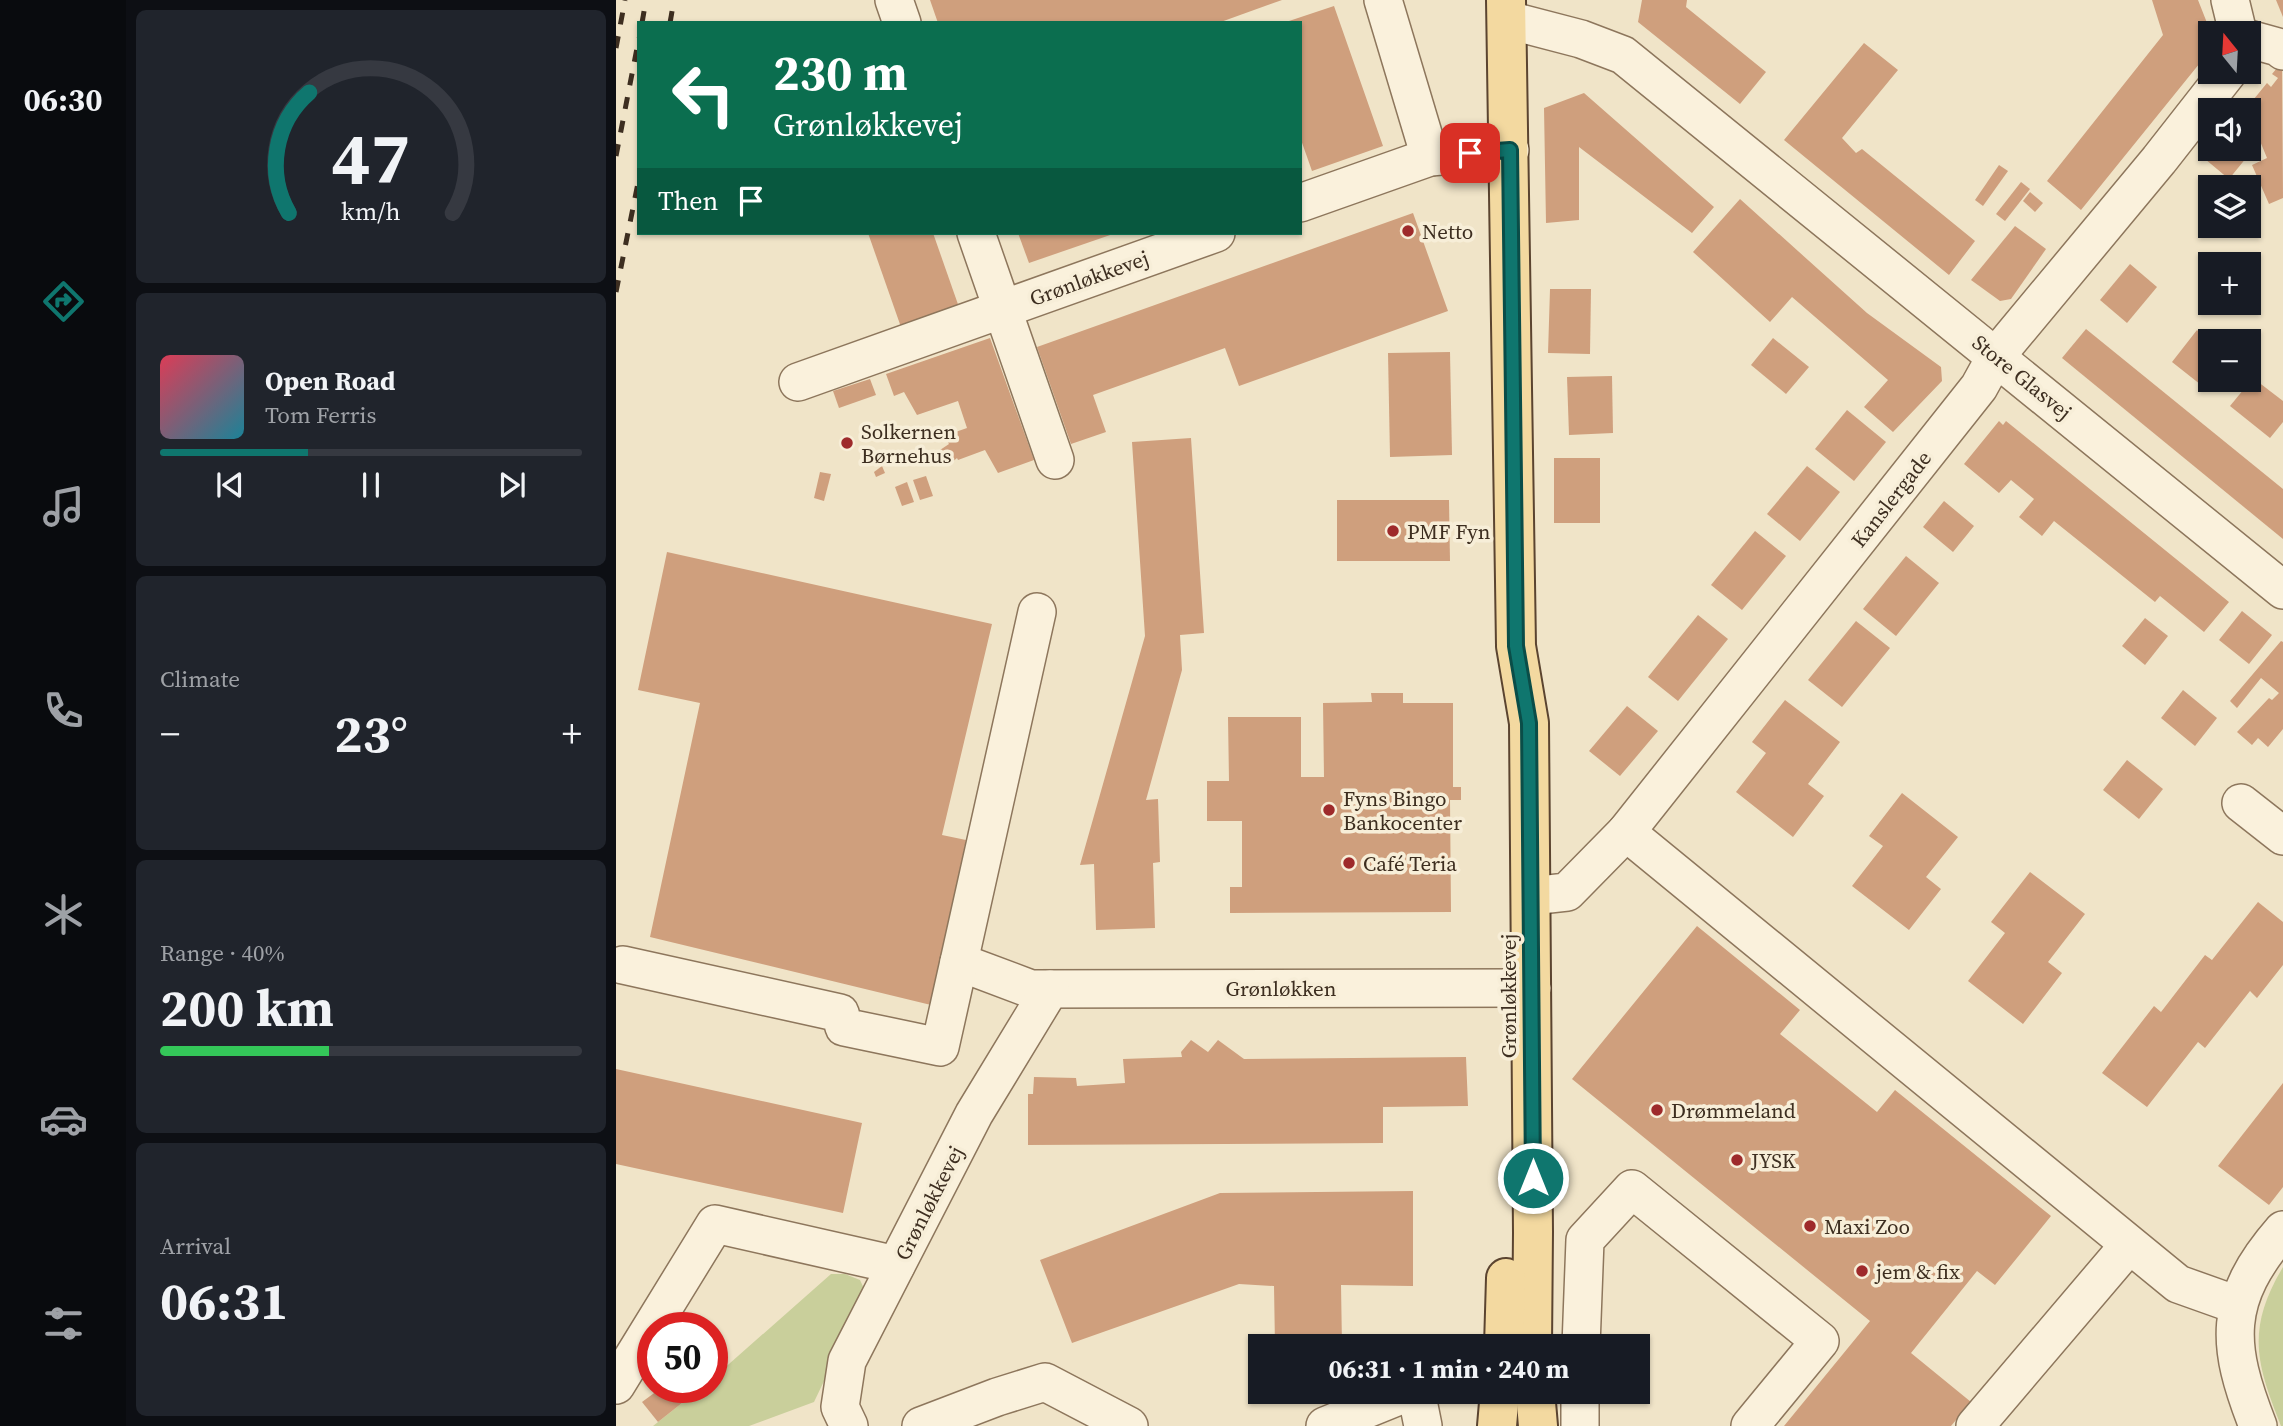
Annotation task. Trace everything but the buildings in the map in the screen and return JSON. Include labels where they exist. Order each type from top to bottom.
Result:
[{"type":"main road","name":"Grønløkkevej","points":[[1505,1334],[1520,988],[1531,896],[1529,723],[1516,646],[1507,10]]},
{"type":"main road","name":"Grønløkkevej","points":[[1516,646],[1504,725],[1533,1232],[1532,1334]]},
{"type":"main road","points":[[1536,1404],[1538,1426]]},
{"type":"street","points":[[894,0],[901,21]]},
{"type":"street","points":[[1383,0],[1430,156]]},
{"type":"street","points":[[2230,0],[2235,21]]},
{"type":"street","name":"Store Glasvej","points":[[1507,10],[1623,55],[2283,590]]},
{"type":"street","points":[[2261,42],[2283,51]]},
{"type":"street","name":"Kanslergade","points":[[1531,896],[1567,892],[1626,832],[1979,387],[1996,356],[2219,84]]},
{"type":"street","points":[[1302,202],[1430,156],[1510,150]]},
{"type":"street","name":"Grønløkkevej","points":[[976,235],[1055,460]]},
{"type":"street","name":"Grønløkkevej","points":[[798,382],[1210,235]]},
{"type":"street","points":[[623,965],[840,1013],[844,1027],[940,1047],[1037,612]]},
{"type":"street","points":[[2241,803],[2283,836]]},
{"type":"street","points":[[1626,832],[2178,1284],[2237,1305]]},
{"type":"street","points":[[959,962],[1040,989]]},
{"type":"street","name":"Grønløkken","points":[[1040,989],[1520,988]]},
{"type":"street","name":"Grønløkkevej","points":[[849,1426],[840,1407],[847,1362],[1040,989]]},
{"type":"street","points":[[1581,1334],[1585,1240],[1632,1189],[1820,1341],[1750,1426]]},
{"type":"street","points":[[616,1385],[715,1224],[897,1265]]},
{"type":"street","points":[[2258,1426],[2238,1368],[2234,1332],[2237,1305],[2262,1260],[2283,1230]]},
{"type":"street","points":[[1533,1232],[1585,1240]]},
{"type":"street","points":[[1975,1426],[2129,1245]]},
{"type":"street","points":[[921,1426],[1045,1382],[1129,1426]]},
{"type":"street","points":[[1325,1426],[1381,1404]]},
{"type":"street","points":[[1417,1404],[1423,1426]]},
{"type":"street","points":[[1580,1404],[1580,1426]]},
{"type":"green space","points":[[2283,1267],[2281,1426],[2266,1383],[2259,1346],[2264,1309]]},
{"type":"green space","points":[[831,1274],[845,1274],[860,1280],[866,1293],[814,1402],[749,1426],[653,1426],[682,1403],[728,1403],[728,1365]]},
{"type":"railway","points":[[616,48],[625,0]]},
{"type":"railway","points":[[642,21],[646,0]]},
{"type":"railway","points":[[670,21],[674,0]]},
{"type":"railway","points":[[616,156],[637,48]]},
{"type":"railway","points":[[616,292],[637,188]]},
{"type":"place","name":"Netto","points":[[1408,231]]},
{"type":"place","name":"Solkernen Børnehus","points":[[847,443]]},
{"type":"place","name":"PMF Fyn","points":[[1393,531]]},
{"type":"place","name":"Fyns Bingo Bankocenter","points":[[1329,810]]},
{"type":"place","name":"Café Teria","points":[[1349,863]]},
{"type":"place","name":"Drømmeland","points":[[1657,1110]]},
{"type":"place","name":"JYSK","points":[[1737,1160]]},
{"type":"place","name":"Maxi Zoo","points":[[1810,1226]]},
{"type":"place","name":"jem & fix","points":[[1862,1271]]},
{"type":"route","points":[[1470,153],[1510,150],[1516,646],[1529,723],[1533,1178]]}]
